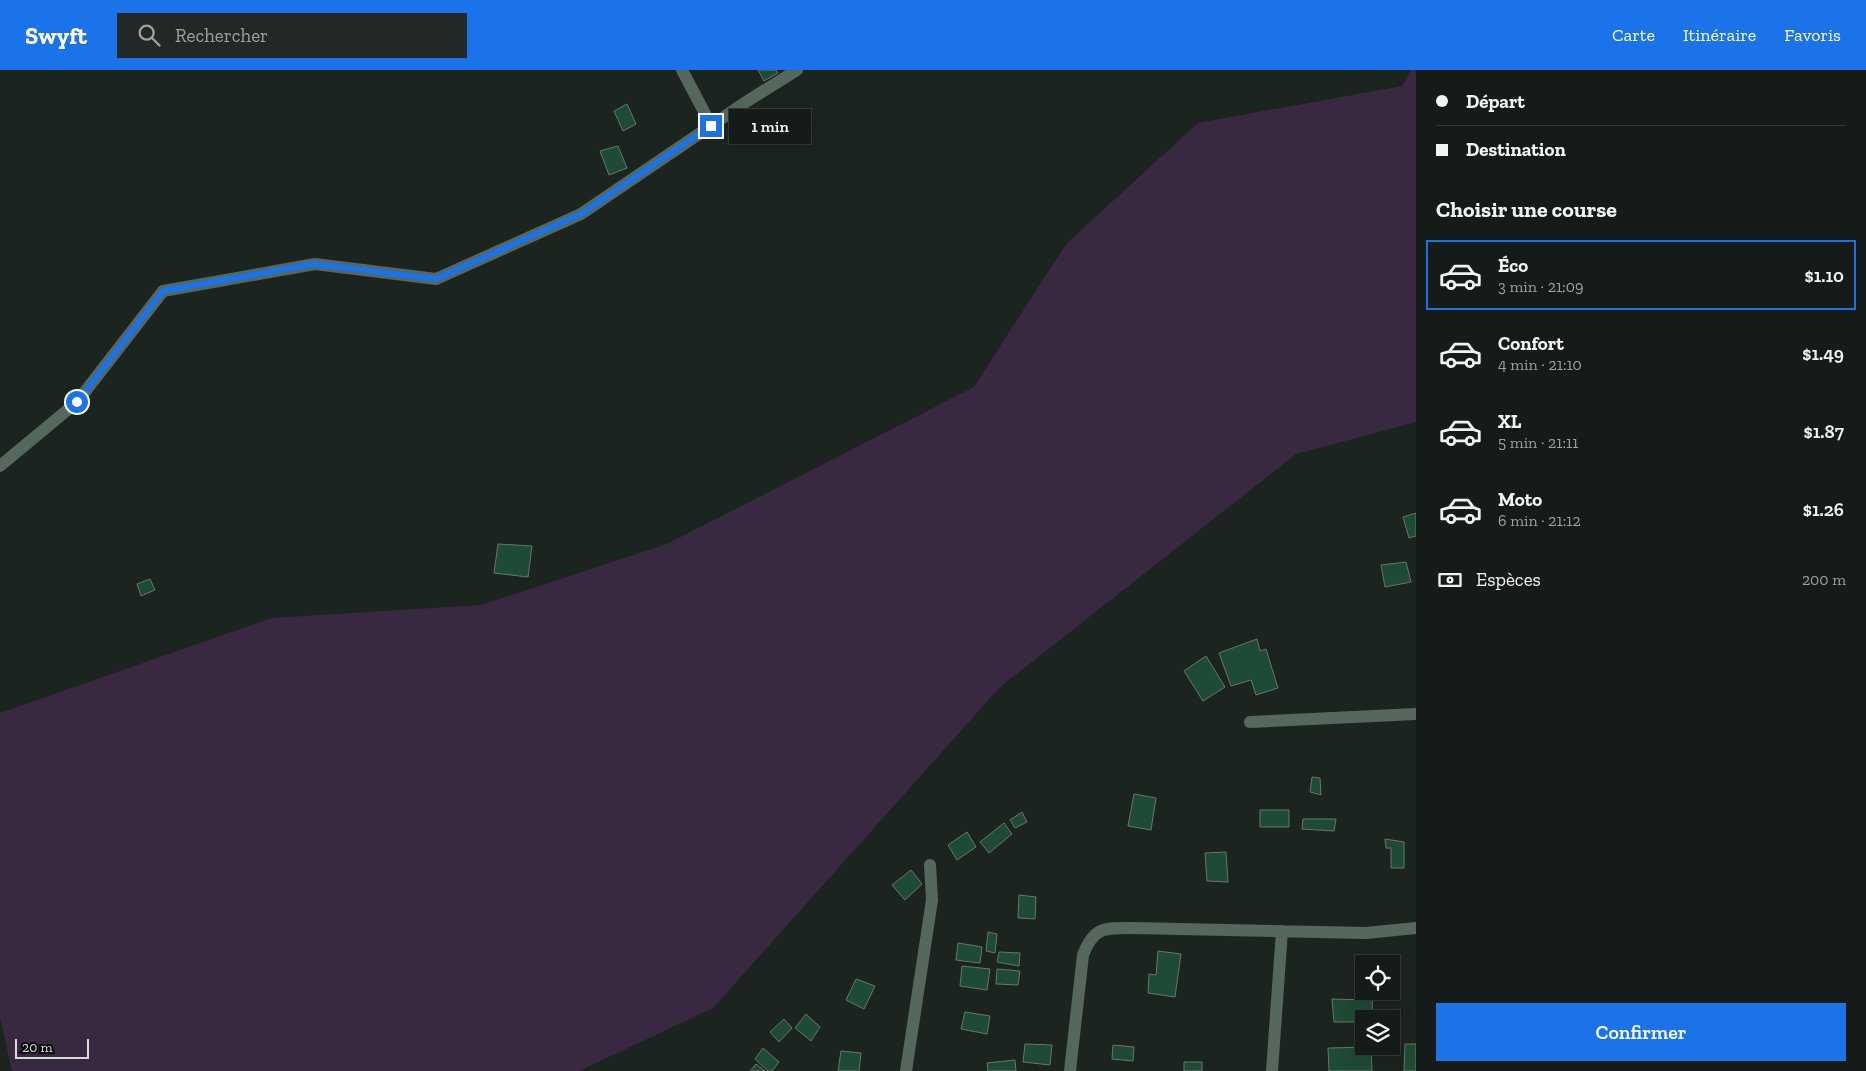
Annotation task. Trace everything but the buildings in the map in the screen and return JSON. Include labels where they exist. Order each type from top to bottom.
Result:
[{"type":"street","points":[[682,70],[711,126]]},
{"type":"street","points":[[0,466],[77,402],[163,291],[314,264],[436,279],[581,214],[797,70]]},
{"type":"street","points":[[1250,722],[1416,714]]},
{"type":"street","points":[[906,1071],[932,900],[930,864]]},
{"type":"street","points":[[1070,1071],[1083,955],[1090,937],[1097,933],[1113,928],[1366,933],[1416,928]]},
{"type":"street","points":[[1272,1071],[1282,931]]},
{"type":"shaded area","points":[[1411,70],[1416,70],[1416,422],[1296,454],[1000,687],[713,1008],[579,1071],[12,1071],[0,1017],[0,713],[272,618],[481,605],[667,544],[974,387],[1066,244],[1198,123],[1402,86]]},
{"type":"route","points":[[77,402],[163,291],[314,264],[436,279],[581,214],[711,126]]}]
